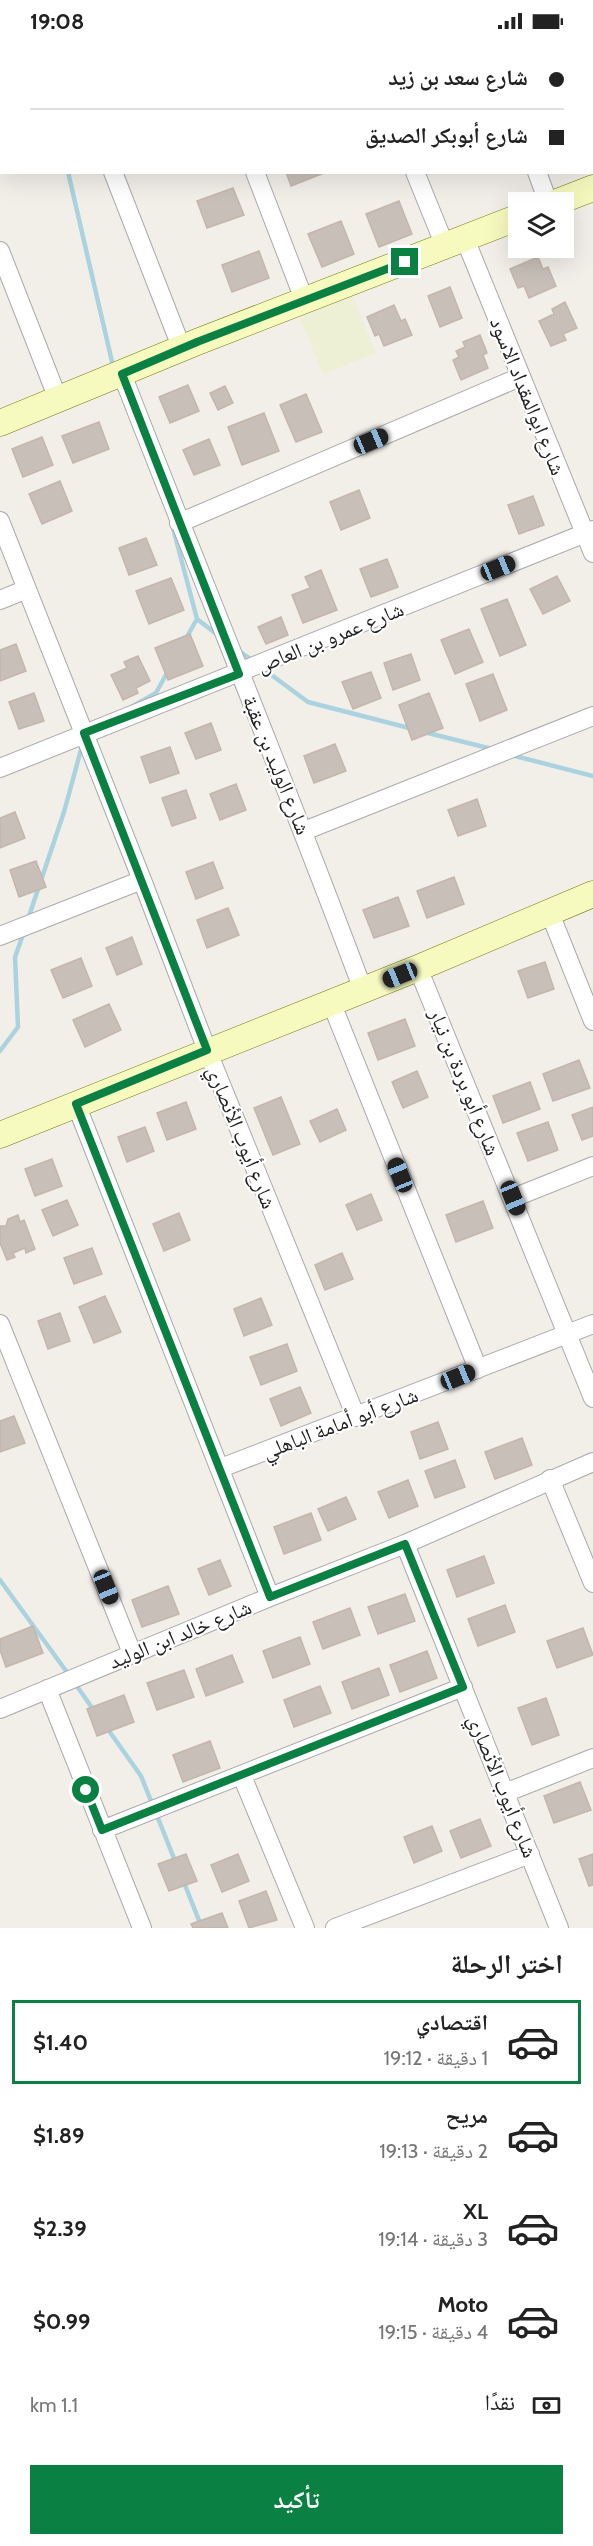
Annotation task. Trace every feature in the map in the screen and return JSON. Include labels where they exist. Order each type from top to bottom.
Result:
[{"type":"street","points":[[114,174],[182,349]]},
{"type":"street","points":[[256,174],[305,302]]},
{"type":"street","name":"شارع ابوالمقداد الاسود","points":[[417,174],[455,242],[520,377],[589,531],[593,553]]},
{"type":"street","points":[[538,174],[544,192]]},
{"type":"street","points":[[574,195],[593,188]]},
{"type":"street","points":[[0,423],[508,221]]},
{"type":"street","points":[[0,250],[58,399]]},
{"type":"street","name":"شارع الوليد بن عقبة","points":[[122,374],[239,674],[304,831],[363,990]]},
{"type":"street","points":[[180,523],[520,377]]},
{"type":"street","name":"شارع أيوب الأنصاري","points":[[0,521],[207,1050],[356,1417]]},
{"type":"street","name":"شارع عمرو بن العاص","points":[[0,768],[84,733],[239,674],[589,531]]},
{"type":"street","points":[[0,600],[27,590]]},
{"type":"street","points":[[304,831],[593,716]]},
{"type":"street","points":[[0,936],[142,880]]},
{"type":"street","points":[[0,1135],[207,1050],[418,968],[593,894]]},
{"type":"street","points":[[549,911],[593,1021]]},
{"type":"street","name":"شارع أبو بردة بن نيار","points":[[418,968],[593,1398]]},
{"type":"street","points":[[332,1002],[478,1369]]},
{"type":"street","points":[[76,1104],[270,1597]]},
{"type":"street","points":[[513,1198],[593,1166]]},
{"type":"street","points":[[0,1324],[132,1653]]},
{"type":"street","name":"شارع أبو أمامة الباهلي","points":[[221,1468],[593,1324]]},
{"type":"street","name":"شارع خالد ابن الوليد","points":[[0,1709],[132,1653],[405,1544],[593,1462]]},
{"type":"street","points":[[550,1479],[593,1583]]},
{"type":"street","name":"شارع أيوب الأنصاري","points":[[405,1544],[559,1928]]},
{"type":"street","points":[[102,1830],[463,1687]]},
{"type":"street","points":[[47,1689],[102,1830],[135,1926]]},
{"type":"street","points":[[505,1793],[593,1758]]},
{"type":"street","points":[[242,1776],[305,1928]]},
{"type":"street","points":[[335,1928],[530,1854]]},
{"type":"green space","points":[[352,294],[376,353],[323,374],[299,316]]},
{"type":"building","points":[[287,174],[321,174],[291,186]]},
{"type":"building","points":[[233,188],[244,215],[207,228],[197,201]]},
{"type":"building","points":[[399,201],[412,234],[379,247],[366,214]]},
{"type":"building","points":[[341,221],[354,254],[322,267],[308,234]]},
{"type":"building","points":[[259,251],[269,278],[232,292],[222,265]]},
{"type":"building","points":[[538,258],[543,269],[548,267],[556,286],[529,298],[524,286],[518,288],[510,269]]},
{"type":"building","points":[[450,287],[462,318],[440,327],[428,296]]},
{"type":"building","points":[[565,302],[577,328],[563,334],[566,340],[551,346],[539,321],[554,314],[552,309]]},
{"type":"building","points":[[394,305],[401,321],[405,319],[412,335],[384,346],[379,334],[375,336],[367,317]]},
{"type":"building","points":[[480,335],[487,353],[483,355],[488,368],[461,380],[453,360],[459,357],[456,351],[465,347],[463,342]]},
{"type":"building","points":[[188,385],[199,411],[170,423],[159,397]]},
{"type":"building","points":[[225,386],[233,403],[218,410],[210,393]]},
{"type":"building","points":[[306,394],[322,432],[296,442],[280,405]]},
{"type":"building","points":[[264,413],[279,451],[242,465],[228,427]]},
{"type":"building","points":[[99,422],[109,449],[73,463],[62,436]]},
{"type":"building","points":[[42,437],[53,465],[23,477],[12,449]]},
{"type":"building","points":[[209,439],[220,465],[194,475],[183,450]]},
{"type":"building","points":[[60,481],[72,511],[42,524],[29,494]]},
{"type":"building","points":[[359,490],[370,518],[341,530],[330,502]]},
{"type":"building","points":[[533,496],[544,525],[519,534],[508,505]]},
{"type":"building","points":[[146,538],[157,565],[129,575],[119,548]]},
{"type":"building","points":[[387,559],[398,587],[371,597],[360,569]]},
{"type":"building","points":[[321,570],[337,610],[303,623],[292,595],[310,588],[305,577]]},
{"type":"building","points":[[557,576],[570,601],[543,614],[530,589]]},
{"type":"building","points":[[171,578],[184,610],[149,624],[136,591]]},
{"type":"building","points":[[507,599],[526,645],[500,656],[481,609]]},
{"type":"building","points":[[281,617],[288,635],[266,644],[258,627]]},
{"type":"building","points":[[469,629],[483,662],[455,674],[441,640]]},
{"type":"building","points":[[190,634],[203,666],[168,680],[155,648]]},
{"type":"building","points":[[16,644],[26,671],[0,681],[0,650]]},
{"type":"building","points":[[411,654],[420,680],[393,690],[384,663]]},
{"type":"building","points":[[138,656],[150,681],[136,688],[138,693],[123,700],[111,675],[127,668],[124,662]]},
{"type":"building","points":[[371,672],[381,698],[353,709],[342,682]]},
{"type":"building","points":[[493,674],[507,710],[480,721],[466,684]]},
{"type":"building","points":[[34,693],[44,721],[19,729],[9,702]]},
{"type":"building","points":[[429,693],[443,728],[412,740],[399,705]]},
{"type":"building","points":[[211,723],[221,750],[196,759],[185,733]]},
{"type":"building","points":[[335,744],[346,771],[314,783],[304,756]]},
{"type":"building","points":[[170,747],[179,773],[150,783],[141,757]]},
{"type":"building","points":[[236,784],[246,810],[220,820],[210,794]]},
{"type":"building","points":[[186,790],[196,818],[172,826],[162,798]]},
{"type":"building","points":[[477,799],[486,826],[458,836],[448,810]]},
{"type":"building","points":[[15,812],[25,838],[0,848],[0,818]]},
{"type":"building","points":[[36,861],[46,887],[19,897],[10,870]]},
{"type":"building","points":[[213,862],[223,888],[196,899],[186,872]]},
{"type":"building","points":[[454,877],[464,904],[427,918],[417,891]]},
{"type":"building","points":[[398,897],[409,926],[374,938],[363,910]]},
{"type":"building","points":[[228,908],[239,935],[207,948],[197,920]]},
{"type":"building","points":[[132,937],[142,964],[117,975],[106,948]]},
{"type":"building","points":[[81,958],[92,986],[63,998],[51,970]]},
{"type":"building","points":[[545,962],[554,989],[528,998],[518,971]]},
{"type":"building","points":[[109,1004],[121,1030],[85,1047],[73,1020]]},
{"type":"building","points":[[405,1019],[415,1046],[378,1060],[368,1033]]},
{"type":"building","points":[[579,1060],[590,1088],[553,1101],[543,1074]]},
{"type":"building","points":[[417,1071],[428,1097],[403,1108],[392,1082]]},
{"type":"building","points":[[530,1082],[540,1109],[503,1123],[493,1096]]},
{"type":"building","points":[[281,1097],[300,1144],[273,1155],[254,1108]]},
{"type":"building","points":[[186,1102],[196,1129],[167,1140],[157,1113]]},
{"type":"building","points":[[593,1107],[593,1136],[582,1140],[572,1115]]},
{"type":"building","points":[[337,1109],[346,1130],[320,1142],[310,1121]]},
{"type":"building","points":[[548,1122],[558,1150],[528,1161],[517,1133]]},
{"type":"building","points":[[145,1127],[154,1151],[127,1162],[118,1137]]},
{"type":"building","points":[[52,1159],[62,1186],[35,1196],[25,1169]]},
{"type":"building","points":[[371,1194],[382,1220],[357,1230],[346,1205]]},
{"type":"building","points":[[67,1200],[78,1225],[53,1236],[42,1210]]},
{"type":"building","points":[[483,1201],[493,1228],[456,1242],[446,1215]]},
{"type":"building","points":[[179,1213],[190,1240],[164,1251],[153,1224]]},
{"type":"building","points":[[18,1215],[20,1222],[24,1220],[35,1249],[26,1253],[25,1248],[13,1253],[15,1257],[7,1260],[0,1243],[0,1226],[6,1226],[8,1219]]},
{"type":"building","points":[[92,1248],[102,1274],[74,1284],[64,1258]]},
{"type":"building","points":[[342,1253],[353,1279],[325,1290],[315,1265]]},
{"type":"building","points":[[105,1296],[121,1332],[94,1343],[79,1307]]},
{"type":"building","points":[[261,1298],[272,1325],[244,1336],[234,1309]]},
{"type":"building","points":[[60,1313],[70,1341],[48,1349],[38,1321]]},
{"type":"building","points":[[287,1344],[297,1371],[261,1385],[250,1357]]},
{"type":"building","points":[[300,1387],[311,1413],[281,1426],[270,1399]]},
{"type":"building","points":[[14,1416],[25,1443],[0,1452],[0,1421]]},
{"type":"building","points":[[438,1422],[448,1449],[420,1459],[411,1432]]},
{"type":"building","points":[[522,1438],[532,1465],[495,1479],[485,1452]]},
{"type":"building","points":[[455,1460],[465,1487],[435,1498],[425,1471]]},
{"type":"building","points":[[408,1480],[418,1506],[389,1518],[378,1492]]},
{"type":"building","points":[[346,1497],[356,1519],[328,1531],[318,1509]]},
{"type":"building","points":[[311,1513],[321,1540],[284,1554],[274,1527]]},
{"type":"building","points":[[484,1556],[494,1583],[457,1597],[447,1570]]},
{"type":"building","points":[[220,1560],[231,1586],[209,1595],[198,1569]]},
{"type":"building","points":[[168,1586],[179,1614],[142,1627],[132,1600]]},
{"type":"building","points":[[405,1594],[415,1621],[378,1634],[368,1607]]},
{"type":"building","points":[[505,1605],[515,1632],[478,1646],[468,1619]]},
{"type":"building","points":[[350,1608],[360,1635],[323,1649],[313,1622]]},
{"type":"building","points":[[33,1626],[43,1653],[6,1667],[0,1650],[0,1639]]},
{"type":"building","points":[[583,1628],[593,1655],[557,1668],[547,1641]]},
{"type":"building","points":[[300,1637],[310,1664],[273,1678],[263,1651]]},
{"type":"building","points":[[427,1651],[437,1678],[400,1692],[390,1665]]},
{"type":"building","points":[[232,1655],[243,1682],[206,1696],[196,1669]]},
{"type":"building","points":[[379,1668],[389,1695],[352,1709],[342,1682]]},
{"type":"building","points":[[184,1670],[194,1697],[157,1710],[147,1683]]},
{"type":"building","points":[[320,1686],[331,1713],[294,1727],[284,1700]]},
{"type":"building","points":[[124,1695],[134,1722],[97,1736],[87,1709]]},
{"type":"building","points":[[546,1698],[559,1735],[532,1745],[518,1708]]},
{"type":"building","points":[[210,1741],[220,1768],[183,1782],[173,1755]]},
{"type":"building","points":[[580,1782],[591,1810],[554,1823],[544,1796]]},
{"type":"building","points":[[480,1819],[491,1846],[461,1858],[450,1831]]},
{"type":"building","points":[[432,1826],[442,1851],[414,1863],[404,1837]]},
{"type":"building","points":[[186,1854],[197,1881],[169,1891],[158,1864]]},
{"type":"building","points":[[238,1854],[249,1881],[222,1892],[211,1865]]},
{"type":"building","points":[[593,1854],[593,1885],[589,1886],[579,1859]]},
{"type":"building","points":[[266,1891],[277,1920],[249,1928],[239,1901]]},
{"type":"building","points":[[222,1913],[228,1928],[193,1928],[191,1924]]},
{"type":"waterway","points":[[68,174],[113,366]]},
{"type":"waterway","points":[[173,528],[197,619],[185,640]]},
{"type":"waterway","points":[[197,619],[219,636]]},
{"type":"waterway","points":[[238,650],[253,661]]},
{"type":"waterway","points":[[262,668],[308,702],[413,729]]},
{"type":"waterway","points":[[133,706],[156,693],[168,671]]},
{"type":"waterway","points":[[424,732],[492,749]]},
{"type":"waterway","points":[[28,919],[64,812],[82,746]]},
{"type":"waterway","points":[[511,755],[593,776]]},
{"type":"waterway","points":[[0,1051],[18,1027],[15,957],[24,932]]},
{"type":"waterway","points":[[0,1580],[69,1675]]},
{"type":"waterway","points":[[74,1682],[95,1712]]},
{"type":"waterway","points":[[107,1728],[141,1776],[153,1806]]},
{"type":"waterway","points":[[156,1813],[175,1861]]},
{"type":"waterway","points":[[183,1880],[202,1928]]},
{"type":"route","points":[[86,1790],[102,1830],[463,1687],[405,1544],[270,1597],[76,1104],[207,1050],[84,733],[239,674],[122,374],[197,342],[405,262]]}]
